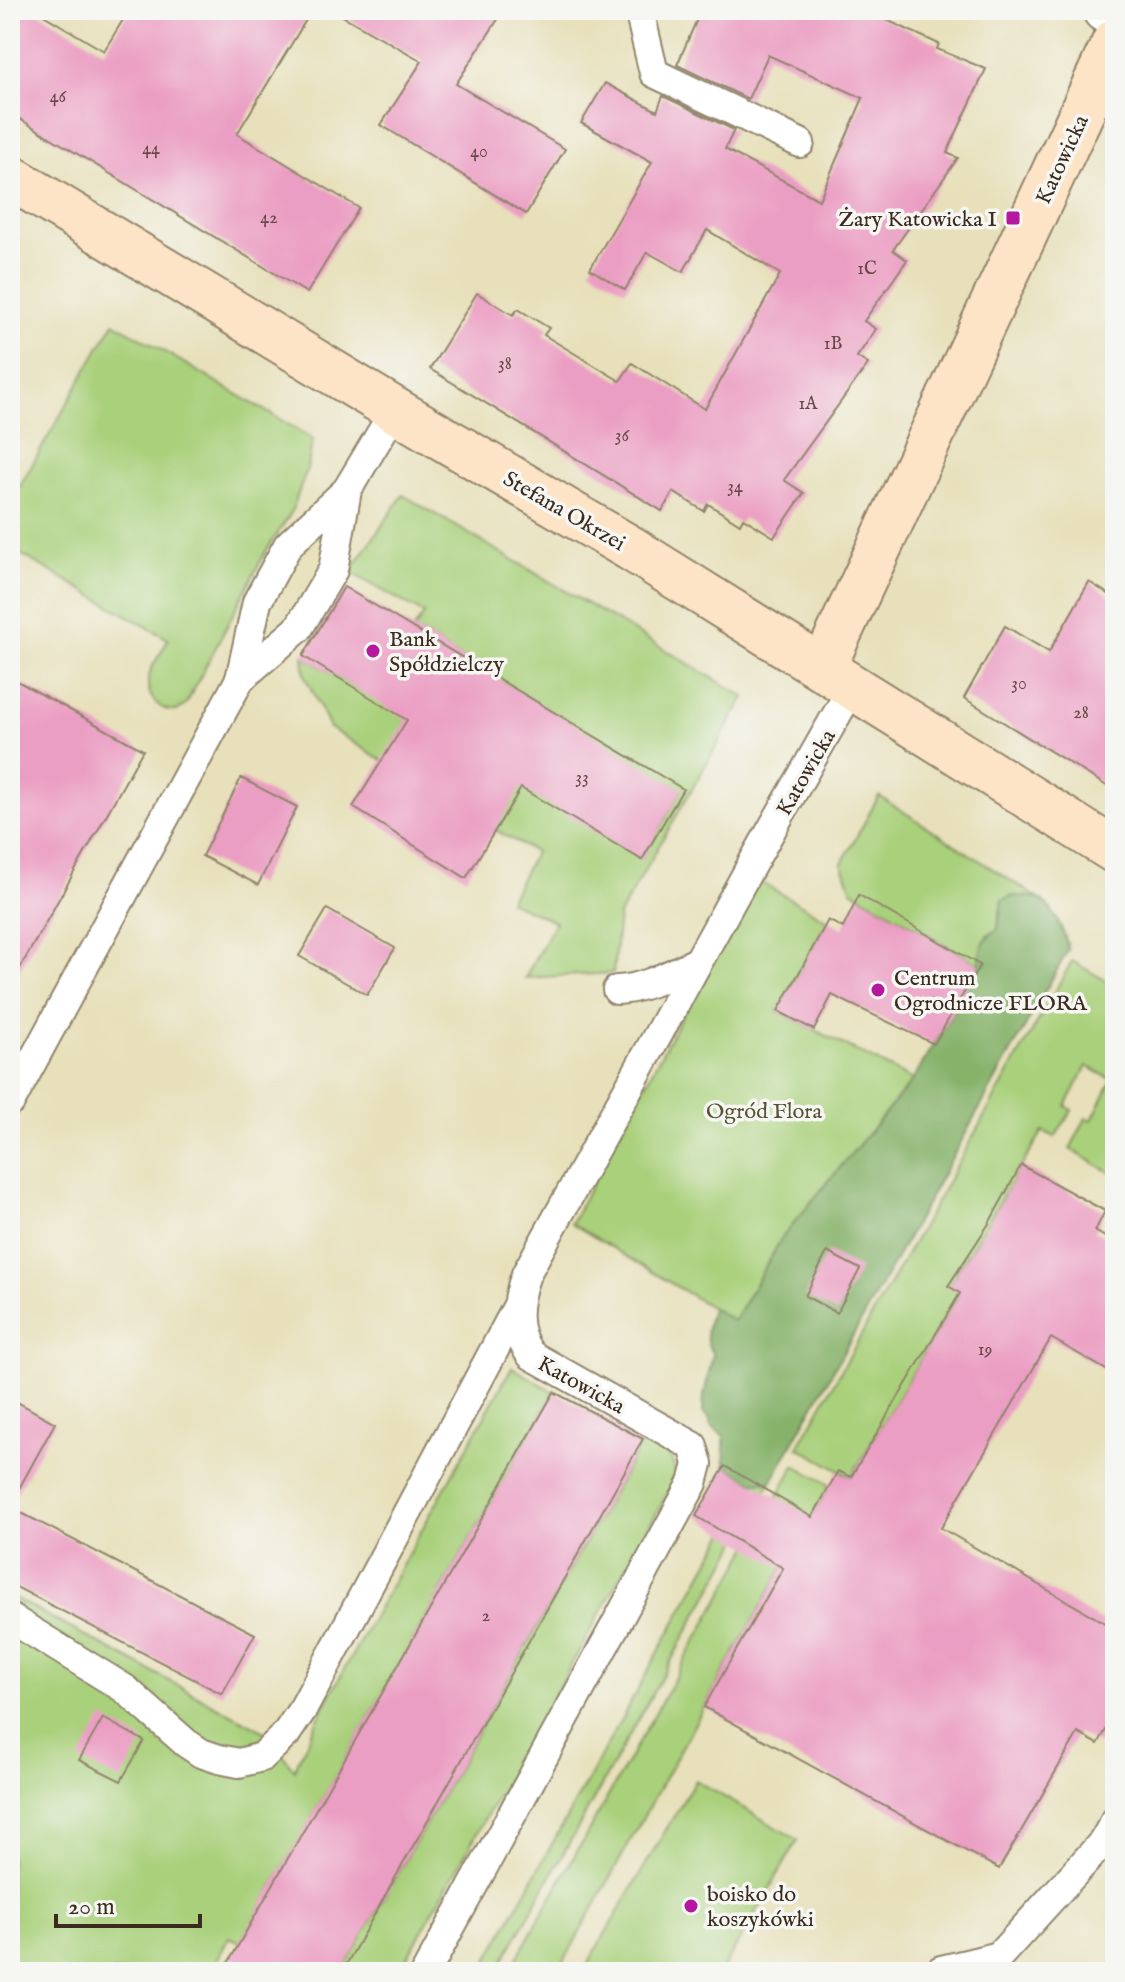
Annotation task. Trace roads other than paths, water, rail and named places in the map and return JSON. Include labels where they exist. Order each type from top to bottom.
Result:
[{"type":"street","points":[[1105,10],[1115,15]]},
{"type":"street","name":"Katowicka","points":[[838,677],[1115,41]]},
{"type":"street","name":"Stefana Okrzei","points":[[10,177],[630,548],[1115,851]]},
{"type":"lane","points":[[639,10],[654,73],[800,143]]},
{"type":"lane","points":[[11,1101],[240,679],[257,602],[288,545],[347,490],[395,410]]},
{"type":"lane","points":[[240,679],[298,629],[333,570],[347,490]]},
{"type":"lane","name":"Katowicka","points":[[426,1972],[693,1483],[698,1464],[693,1446],[531,1355],[518,1333],[518,1307],[526,1274],[697,962],[838,677]]},
{"type":"lane","points":[[617,990],[628,990],[655,981],[697,962]]},
{"type":"lane","points":[[10,1618],[125,1689],[201,1753],[239,1763],[262,1757],[286,1734],[304,1707],[518,1307]]},
{"type":"lane","points":[[941,1970],[999,1956],[1103,1842],[1115,1821]]},
{"type":"place","name":"Żary Katowicka I","points":[[1013,218]]},
{"type":"place","name":"Bank Spółdzielczy","points":[[373,651]]},
{"type":"place","name":"Centrum Ogrodnicze FLORA","points":[[878,990]]},
{"type":"place","name":"boisko do koszykówki","points":[[691,1906]]},
{"type":"park label","name":"Ogród Flora","points":[[764,1110]]}]
